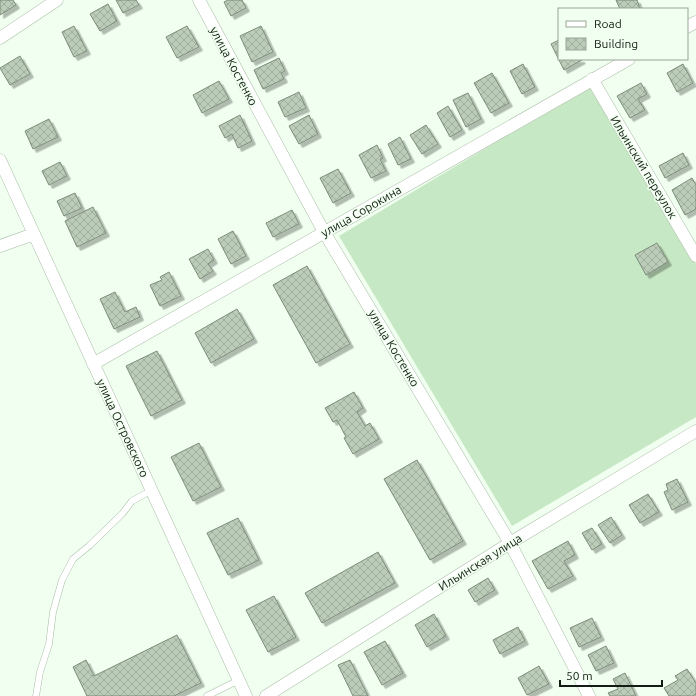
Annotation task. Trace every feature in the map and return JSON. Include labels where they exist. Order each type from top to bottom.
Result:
[{"type":"street","points":[[0,38],[57,0]]},
{"type":"street","name":"улица Костенко","points":[[198,0],[324,232],[510,543],[589,696]]},
{"type":"street","name":"улица Сорокина","points":[[93,364],[627,60]]},
{"type":"street","name":"Ильинский переулок","points":[[592,79],[696,256]]},
{"type":"street","name":"улица Островского","points":[[0,160],[246,696]]},
{"type":"street","points":[[0,246],[34,234]]},
{"type":"street","name":"Ильинская улица","points":[[266,696],[510,543],[696,431]]},
{"type":"lane","points":[[36,696],[40,672],[49,644],[53,612],[62,580],[73,559],[89,546],[122,514],[132,501],[152,490]]},
{"type":"lane","points":[[207,696],[239,680]]},
{"type":"green space","points":[[590,86],[696,264],[696,417],[512,526],[339,236]]},
{"type":"building","points":[[0,0],[13,0],[16,5],[0,15]]},
{"type":"building","points":[[116,0],[136,0],[139,5],[123,13]]},
{"type":"building","points":[[228,0],[242,0],[246,8],[231,16],[224,2]]},
{"type":"building","points":[[616,0],[637,0],[640,8],[620,8]]},
{"type":"building","points":[[108,4],[117,21],[100,31],[90,14]]},
{"type":"building","points":[[74,26],[87,51],[74,57],[62,32]]},
{"type":"building","points":[[187,26],[199,47],[177,58],[166,37]]},
{"type":"building","points":[[261,26],[273,52],[252,62],[240,36]]},
{"type":"building","points":[[558,40],[558,58],[551,44]]},
{"type":"building","points":[[20,56],[30,74],[10,85],[0,68]]},
{"type":"building","points":[[279,58],[285,71],[281,73],[284,79],[263,89],[254,70]]},
{"type":"building","points":[[559,60],[582,60],[564,70]]},
{"type":"building","points":[[523,64],[535,87],[522,94],[510,71]]},
{"type":"building","points":[[683,64],[693,83],[677,92],[667,73]]},
{"type":"building","points":[[492,73],[509,103],[491,113],[474,83]]},
{"type":"building","points":[[219,81],[229,99],[202,113],[193,95]]},
{"type":"building","points":[[641,83],[647,94],[638,99],[645,110],[630,118],[617,96]]},
{"type":"building","points":[[299,92],[306,108],[285,117],[278,102]]},
{"type":"building","points":[[468,93],[481,119],[466,127],[453,100]]},
{"type":"building","points":[[448,106],[462,130],[450,137],[437,113]]},
{"type":"building","points":[[240,115],[252,141],[238,148],[232,134],[225,138],[219,126]]},
{"type":"building","points":[[309,115],[318,134],[299,144],[289,126]]},
{"type":"building","points":[[49,119],[58,137],[33,149],[25,131]]},
{"type":"building","points":[[426,125],[438,144],[422,154],[410,135]]},
{"type":"building","points":[[400,137],[411,159],[398,165],[388,144]]},
{"type":"building","points":[[377,145],[383,158],[380,159],[386,171],[371,178],[359,155]]},
{"type":"building","points":[[683,153],[689,165],[665,178],[659,166]]},
{"type":"building","points":[[60,162],[67,176],[49,185],[42,171]]},
{"type":"building","points":[[338,169],[351,193],[333,203],[320,178]]},
{"type":"building","points":[[692,178],[696,185],[696,209],[685,215],[672,190]]},
{"type":"building","points":[[75,193],[82,208],[64,216],[57,201]]},
{"type":"building","points":[[93,207],[106,233],[77,247],[65,221]]},
{"type":"building","points":[[292,210],[299,224],[273,237],[266,223]]},
{"type":"building","points":[[233,231],[246,256],[231,264],[218,239]]},
{"type":"building","points":[[657,243],[668,262],[646,275],[635,255]]},
{"type":"building","points":[[208,249],[214,260],[208,264],[213,271],[200,279],[189,259]]},
{"type":"building","points":[[307,266],[350,344],[316,363],[273,285]]},
{"type":"building","points":[[169,272],[181,296],[160,306],[150,285],[162,280],[160,277]]},
{"type":"building","points":[[115,292],[125,312],[136,307],[140,317],[114,329],[100,299]]},
{"type":"building","points":[[237,309],[254,339],[211,363],[195,333]]},
{"type":"building","points":[[157,351],[182,400],[151,416],[126,366]]},
{"type":"building","points":[[354,392],[363,408],[357,412],[365,426],[370,423],[379,439],[353,454],[344,438],[346,437],[337,420],[333,422],[325,408]]},
{"type":"building","points":[[199,443],[221,487],[193,501],[171,457]]},
{"type":"building","points":[[417,460],[463,541],[430,560],[384,479]]},
{"type":"building","points":[[677,479],[688,502],[672,510],[664,492],[668,490],[666,484]]},
{"type":"building","points":[[648,494],[659,512],[640,523],[629,505]]},
{"type":"building","points":[[611,517],[622,535],[610,543],[598,525]]},
{"type":"building","points":[[238,518],[259,560],[228,575],[207,533]]},
{"type":"building","points":[[592,528],[602,544],[592,550],[582,533]]},
{"type":"building","points":[[568,541],[575,555],[564,561],[573,576],[548,589],[532,561]]},
{"type":"building","points":[[378,552],[395,583],[322,623],[305,593]]},
{"type":"building","points":[[488,578],[495,590],[475,602],[468,590]]},
{"type":"building","points":[[274,596],[296,637],[268,652],[246,610]]},
{"type":"building","points":[[434,614],[446,636],[427,647],[415,625]]},
{"type":"building","points":[[592,618],[601,637],[579,647],[570,628]]},
{"type":"building","points":[[518,627],[525,641],[500,654],[493,640]]},
{"type":"building","points":[[177,635],[201,683],[174,696],[87,696],[73,667],[86,660],[94,676]]},
{"type":"building","points":[[385,641],[403,673],[382,685],[364,652]]},
{"type":"building","points":[[606,646],[614,663],[596,671],[588,655]]},
{"type":"building","points":[[350,660],[368,696],[353,696],[338,665]]},
{"type":"building","points":[[539,666],[549,684],[527,695],[518,678]]},
{"type":"building","points":[[687,669],[696,683],[696,694],[693,696],[669,696],[664,688],[678,680],[675,676]]},
{"type":"building","points":[[625,673],[636,696],[610,696],[608,693],[618,689],[613,679]]}]
